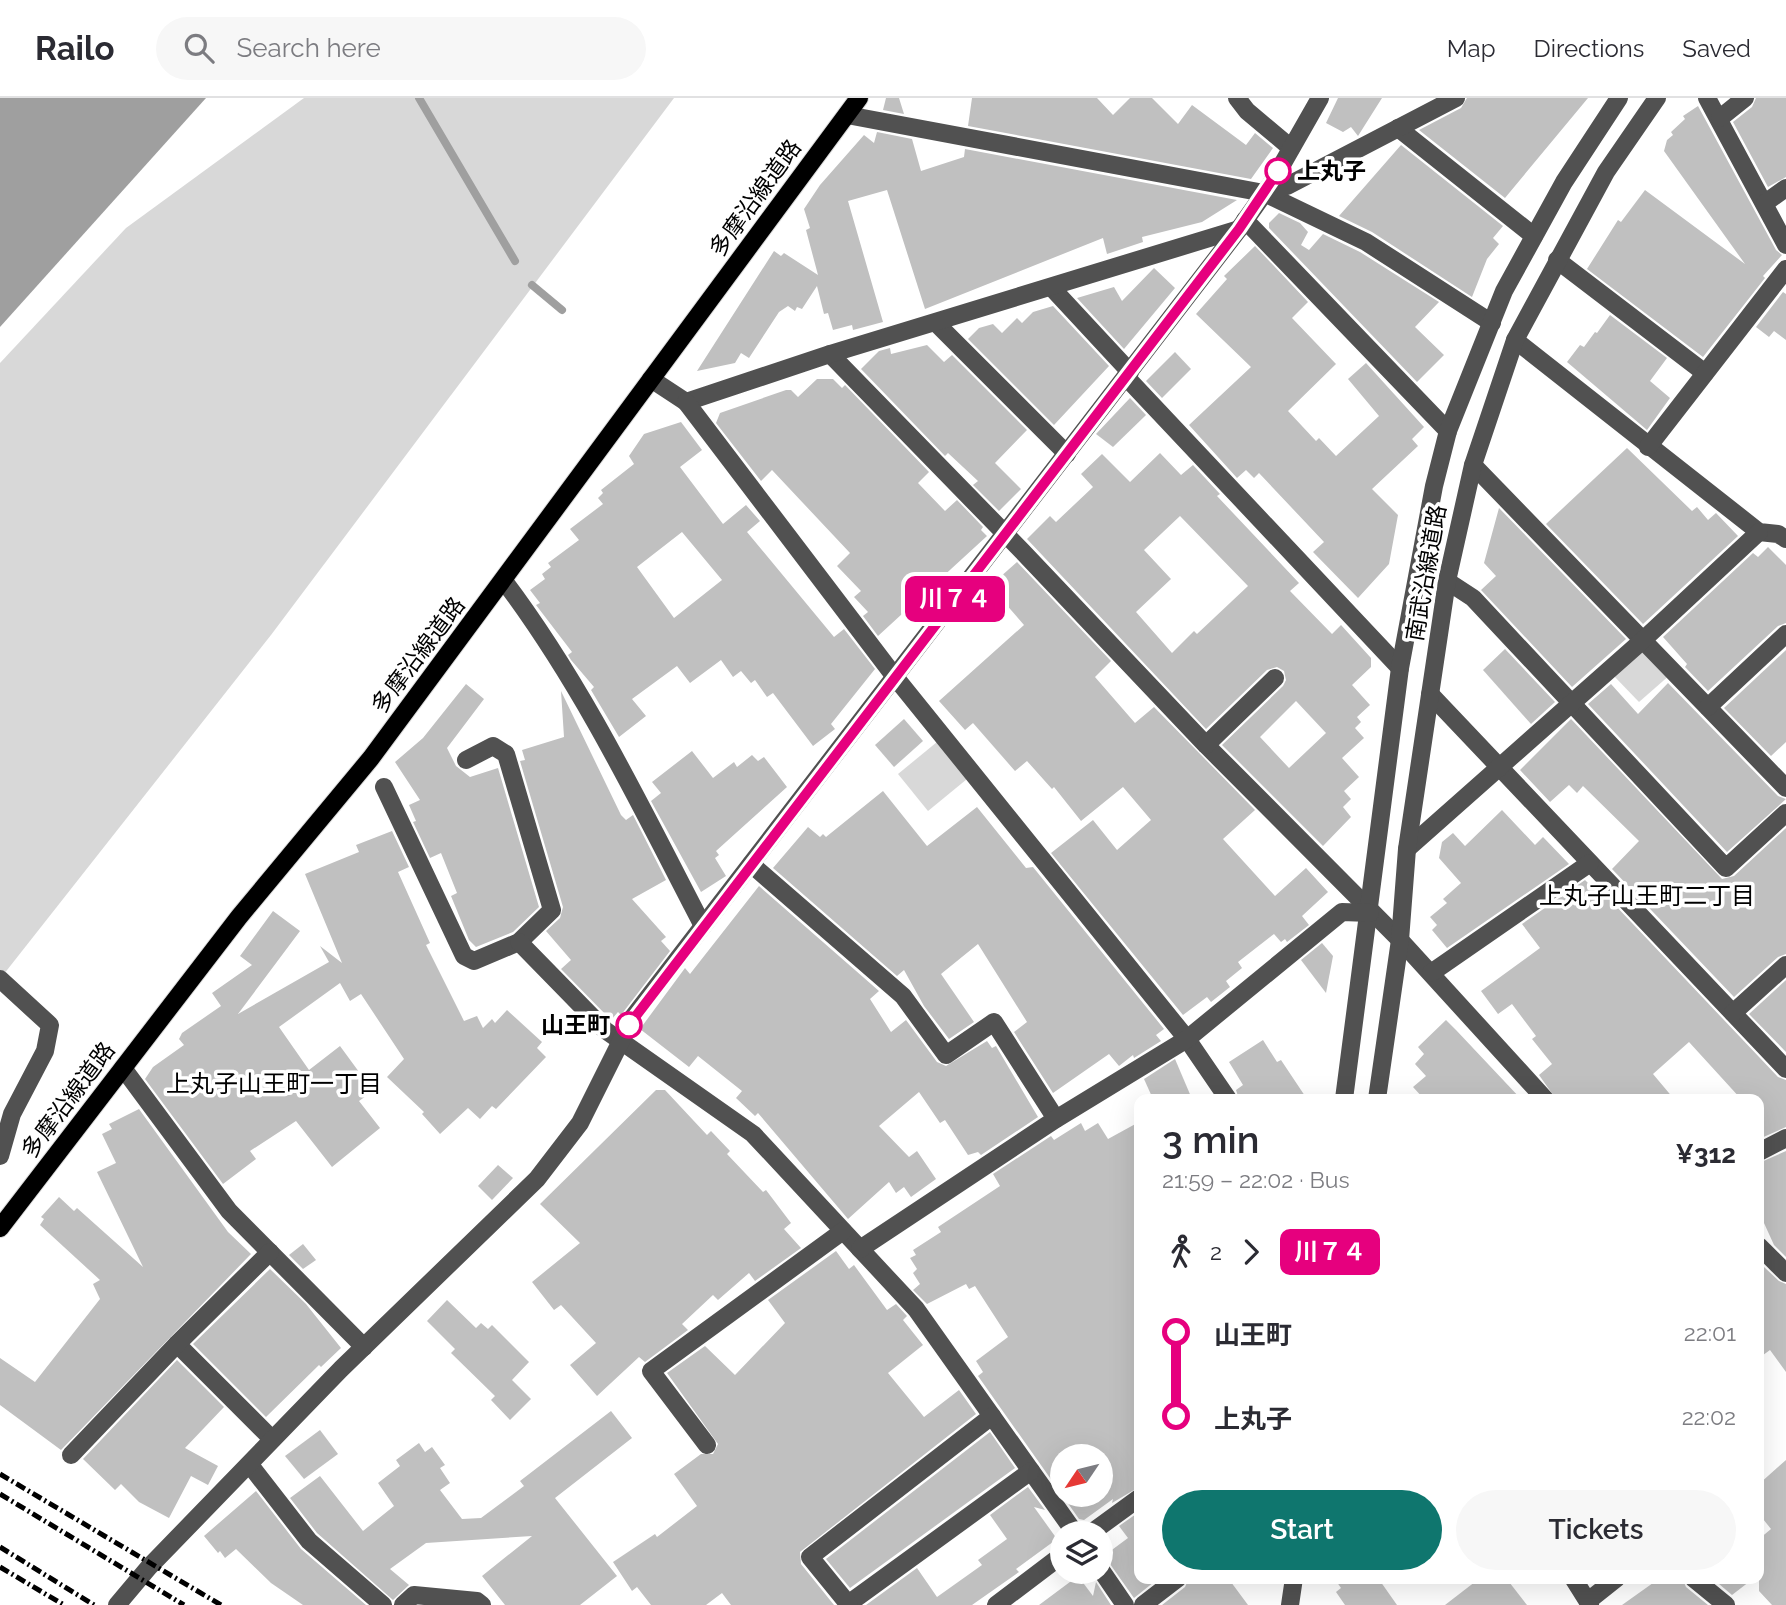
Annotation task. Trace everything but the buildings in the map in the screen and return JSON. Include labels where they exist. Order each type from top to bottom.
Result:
[{"type":"main road","name":"多摩沿線道路","points":[[0,1228],[239,917],[371,758],[859,98]]},
{"type":"street","points":[[1237,98],[1247,111],[1291,148]]},
{"type":"street","points":[[117,1605],[149,1567],[250,1465],[272,1439],[537,1179],[580,1123],[633,1017],[1242,225],[1320,98]]},
{"type":"street","points":[[1264,193],[1287,186],[1456,98]]},
{"type":"street","name":"南武沿線道路","points":[[1345,1094],[1400,668],[1432,498],[1448,432],[1504,291],[1564,182],[1619,98]]},
{"type":"street","name":"南武沿線道路","points":[[1378,1094],[1400,940],[1407,849],[1447,581],[1473,465],[1516,340],[1606,172],[1657,98]]},
{"type":"street","points":[[1707,98],[1786,245]]},
{"type":"street","points":[[1720,118],[1745,98]]},
{"type":"street","points":[[847,115],[1264,193],[1366,242],[1492,323]]},
{"type":"street","points":[[1398,128],[1534,236]]},
{"type":"street","points":[[1765,203],[1786,188]]},
{"type":"street","points":[[686,402],[830,354],[1052,288],[1242,225]]},
{"type":"street","points":[[1242,225],[1448,432]]},
{"type":"street","points":[[1557,260],[1705,373]]},
{"type":"street","points":[[1648,447],[1786,269]]},
{"type":"street","points":[[1052,288],[1400,668]]},
{"type":"street","points":[[936,323],[1067,454]]},
{"type":"street","points":[[1516,340],[1648,447],[1759,532],[1783,532]]},
{"type":"street","points":[[830,354],[1005,533],[1206,746],[1431,972],[1541,1094]]},
{"type":"street","points":[[651,379],[686,402],[895,677],[1187,1039],[1225,1094]]},
{"type":"street","points":[[1473,465],[1708,708],[1782,775]]},
{"type":"street","points":[[1407,849],[1643,640],[1759,532]]},
{"type":"street","points":[[504,581],[551,646],[645,814],[703,926]]},
{"type":"street","points":[[1447,581],[1473,598],[1726,868],[1786,813]]},
{"type":"street","points":[[1708,708],[1786,634]]},
{"type":"street","points":[[1206,746],[1275,678]]},
{"type":"street","points":[[1430,694],[1786,1069]]},
{"type":"street","points":[[384,787],[464,956],[474,961],[519,942],[552,910],[506,754],[492,746],[466,760]]},
{"type":"street","points":[[1431,972],[1590,863]]},
{"type":"street","points":[[751,864],[903,996],[946,1055],[994,1022],[1056,1119]]},
{"type":"street","points":[[860,1249],[1056,1119],[1187,1039],[1342,912],[1370,913]]},
{"type":"street","points":[[519,942],[605,1030],[753,1134],[916,1310],[1066,1521]]},
{"type":"street","points":[[1733,1013],[1786,965]]},
{"type":"street","points":[[0,979],[50,1025],[45,1051],[12,1114],[0,1156]]},
{"type":"street","points":[[123,1068],[229,1211],[364,1347]]},
{"type":"street","points":[[1764,1149],[1786,1138]]},
{"type":"street","points":[[708,1445],[651,1371],[844,1231]]},
{"type":"street","points":[[1764,1251],[1786,1273]]},
{"type":"street","points":[[71,1455],[177,1343],[270,1252]]},
{"type":"street","points":[[177,1343],[272,1439]]},
{"type":"street","points":[[992,1416],[810,1557],[849,1604],[1031,1471]]},
{"type":"street","points":[[250,1465],[309,1541],[383,1605]]},
{"type":"street","points":[[1107,1521],[1134,1502]]},
{"type":"street","points":[[996,1605],[1050,1564]]},
{"type":"street","points":[[1111,1584],[1125,1605]]},
{"type":"street","points":[[1143,1605],[1170,1584]]},
{"type":"street","points":[[1290,1605],[1293,1584]]},
{"type":"street","points":[[1577,1584],[1589,1603],[1610,1584]]},
{"type":"street","points":[[1701,1584],[1726,1605]]},
{"type":"street","points":[[404,1605],[414,1595],[477,1601],[482,1605]]},
{"type":"shaded area","points":[[0,98],[206,98],[0,327]]},
{"type":"shaded area","points":[[304,98],[674,98],[271,635],[0,979],[0,363],[126,228]]},
{"type":"shaded area","points":[[1640,652],[1653,655],[1671,674],[1639,702],[1613,675]]},
{"type":"shaded area","points":[[937,742],[967,779],[928,811],[898,774]]},
{"type":"waterway","points":[[419,98],[515,261]]},
{"type":"waterway","points":[[532,285],[562,310]]},
{"type":"railway","points":[[0,1474],[221,1605]]},
{"type":"railway","points":[[0,1494],[184,1605]]},
{"type":"railway","points":[[0,1547],[94,1605]]},
{"type":"railway","points":[[0,1567],[64,1605]]},
{"type":"bus line","name":"川７４","points":[[629,1025],[1239,229],[1278,171]]},
{"type":"place","name":"上丸子","points":[[1278,171]]},
{"type":"place","name":"山王町","points":[[629,1025]]},
{"type":"district","name":"上丸子山王町二丁目","points":[[1647,896]]},
{"type":"district","name":"上丸子山王町一丁目","points":[[274,1084]]}]
